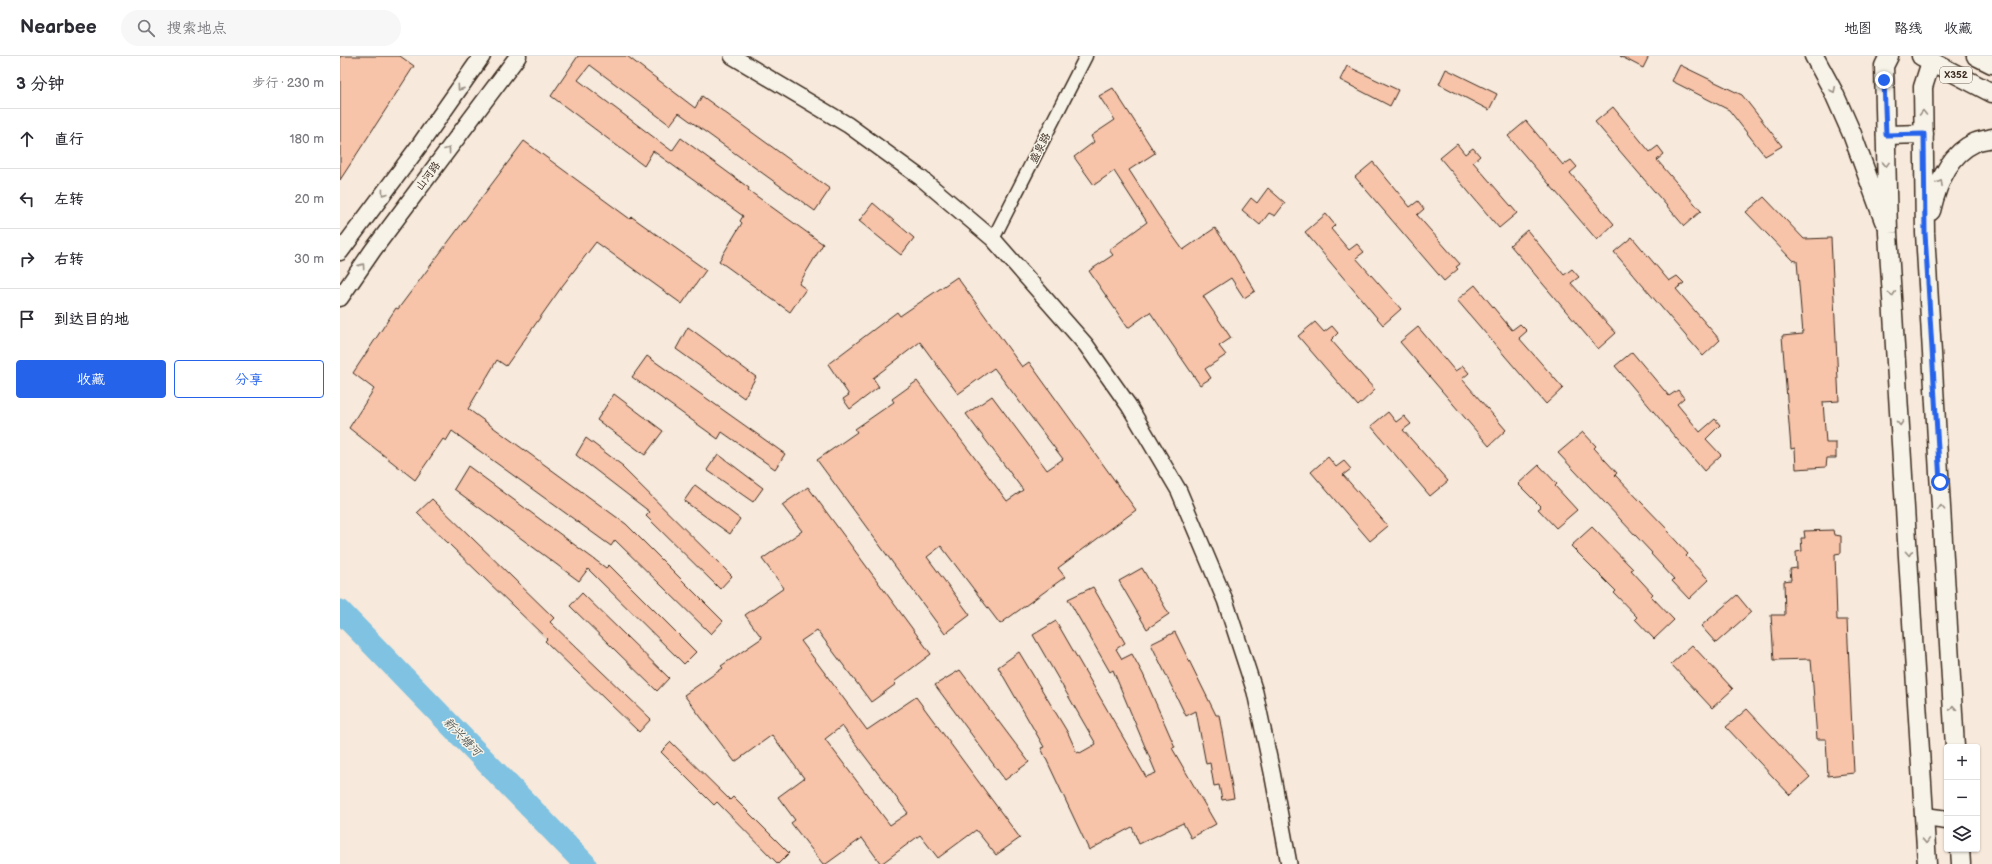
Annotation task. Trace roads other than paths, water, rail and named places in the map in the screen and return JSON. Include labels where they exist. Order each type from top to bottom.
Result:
[{"type":"main road","points":[[340,252],[419,146],[482,56]]},
{"type":"main road","name":"山河路","points":[[340,298],[373,250],[518,56]]},
{"type":"main road","points":[[1814,56],[1833,91],[1852,134],[1888,233]]},
{"type":"main road","points":[[1889,56],[1884,66],[1888,233],[1927,864]]},
{"type":"main road","name":"X352","points":[[1976,56],[1992,64]]},
{"type":"main road","points":[[1927,58],[1923,87],[1925,233],[1955,744]]},
{"type":"main road","name":"X352","points":[[1927,58],[1992,93]]},
{"type":"main road","points":[[1886,135],[1924,134]]},
{"type":"main road","points":[[1925,233],[1937,187],[1956,156],[1974,143],[1992,138]]},
{"type":"main road","points":[[1925,817],[1944,820]]},
{"type":"main road","points":[[1960,852],[1961,864]]},
{"type":"street","points":[[732,56],[848,125],[920,178],[993,240],[1086,345],[1129,406],[1179,491],[1225,600],[1255,692],[1288,858]]},
{"type":"street","name":"盛泉路","points":[[993,240],[1086,56]]},
{"type":"waterway","name":"新兴塘河","points":[[340,611],[585,864]]}]
